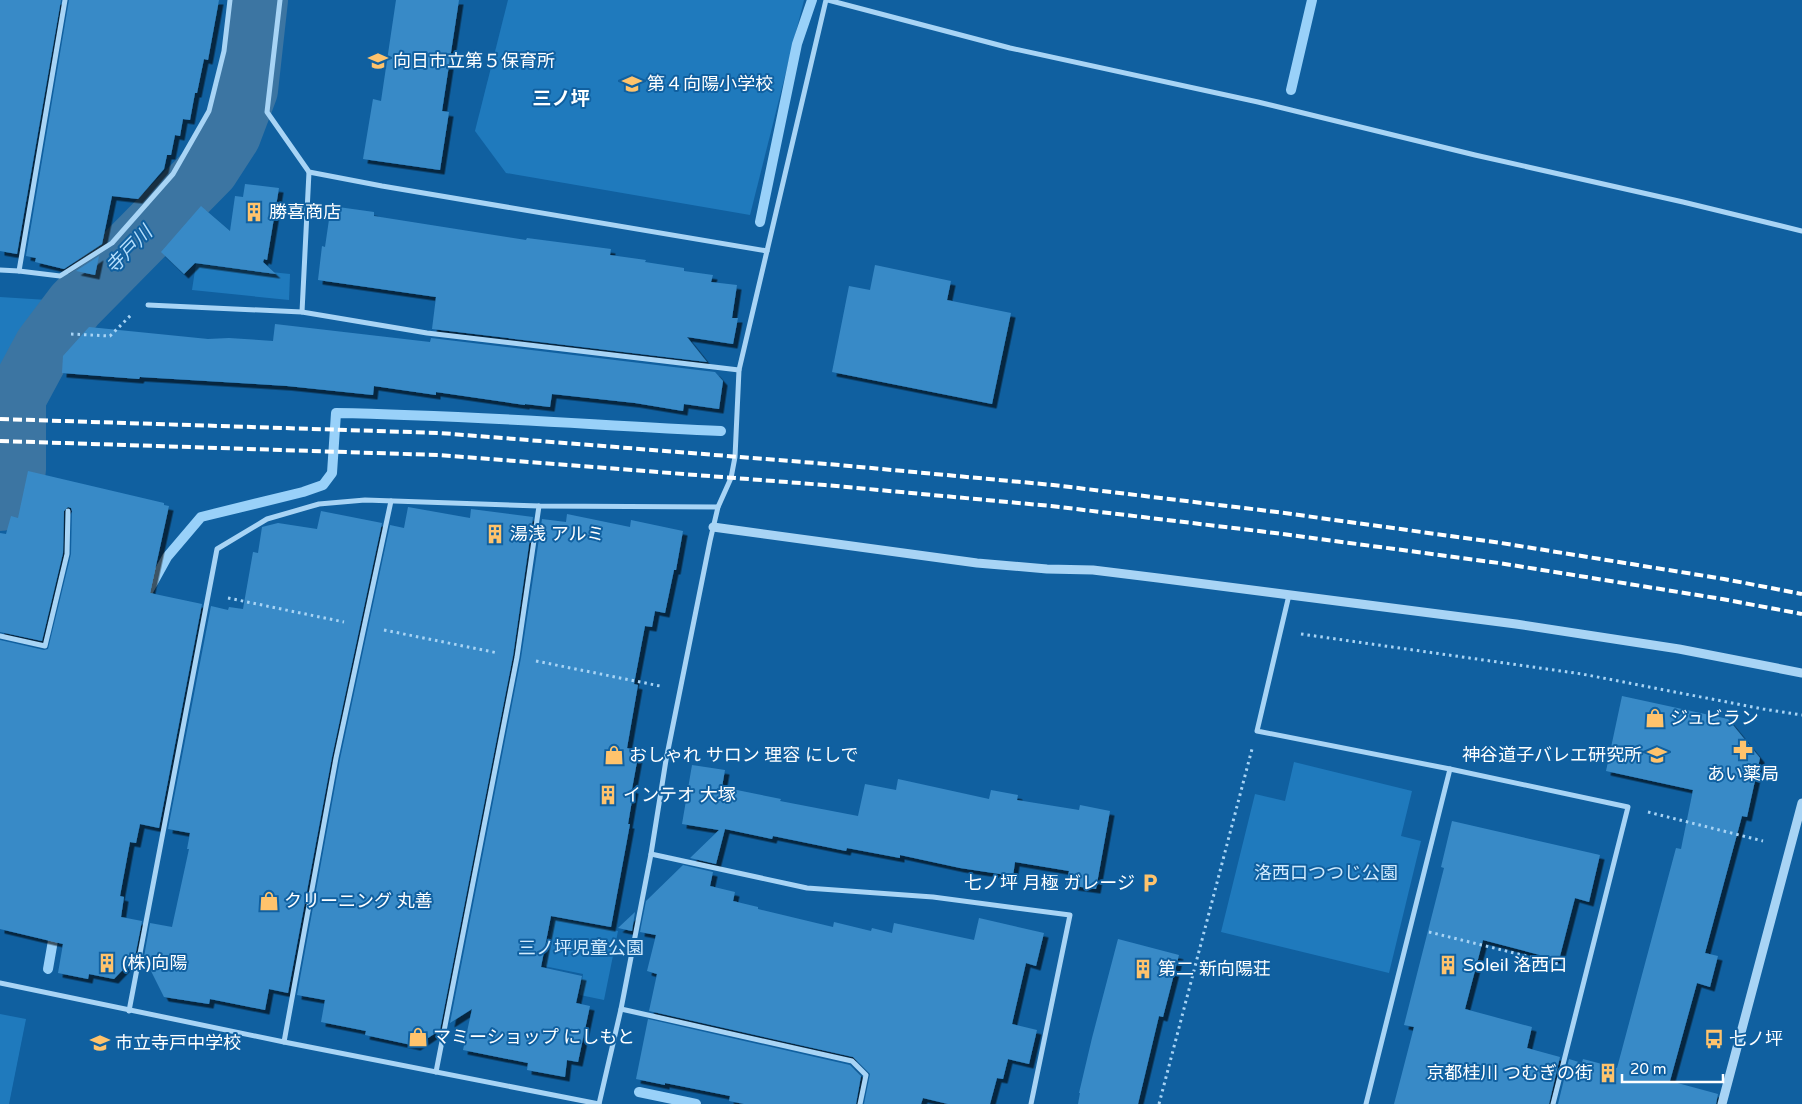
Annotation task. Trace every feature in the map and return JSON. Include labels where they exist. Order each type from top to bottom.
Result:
[{"type":"street","points":[[19,271],[65,0]]},
{"type":"street","points":[[0,270],[60,276],[112,244],[173,174],[209,111],[224,51],[230,0]]},
{"type":"street","points":[[280,0],[267,112],[309,172],[302,312]]},
{"type":"street","points":[[0,983],[129,1011],[599,1104],[621,1008],[651,854],[666,760],[713,527],[718,508],[731,478],[735,457],[739,370],[827,0],[1010,48],[1258,102],[1475,155],[1802,231]]},
{"type":"street","points":[[309,172],[767,251]]},
{"type":"street","points":[[148,305],[302,312],[426,332],[739,370]]},
{"type":"street","points":[[129,1011],[217,549],[267,519],[319,504],[365,500],[540,506],[718,508]]},
{"type":"street","points":[[284,1042],[336,758],[391,501]]},
{"type":"street","points":[[436,1072],[516,657],[540,506]]},
{"type":"street","points":[[0,636],[45,646],[67,554],[68,511]]},
{"type":"street","points":[[713,527],[977,563],[1047,569],[1092,570],[1516,624],[1678,648],[1802,673]]},
{"type":"street","points":[[1289,594],[1257,731],[1450,768],[1628,807],[1553,1104]]},
{"type":"street","points":[[1366,1104],[1450,768]]},
{"type":"street","points":[[1722,1104],[1802,803]]},
{"type":"street","points":[[651,854],[807,888],[933,897],[1070,915],[1031,1104]]},
{"type":"street","points":[[621,1008],[852,1061],[866,1075],[860,1104]]},
{"type":"path","points":[[71,334],[110,336],[133,313],[148,305]]},
{"type":"path","points":[[208,594],[680,690]]},
{"type":"path","points":[[1280,630],[1582,674],[1802,715]]},
{"type":"path","points":[[1159,1104],[1257,731]]},
{"type":"path","points":[[1628,807],[1764,841]]},
{"type":"path","points":[[1411,927],[1587,971]]},
{"type":"green space","name":"第４向陽小学校","points":[[508,0],[804,0],[750,215],[506,173],[475,131]]},
{"type":"green space","points":[[196,264],[290,274],[289,300],[192,290]]},
{"type":"green space","points":[[0,297],[64,301],[30,339],[11,377],[0,376]]},
{"type":"green space","name":"洛西口つつじ公園","points":[[1294,762],[1412,791],[1401,836],[1421,841],[1389,973],[1221,932],[1255,794],[1285,801]]},
{"type":"green space","name":"三ノ坪児童公園","points":[[554,918],[618,931],[604,1000],[580,995],[583,974],[544,966]]},
{"type":"green space","points":[[0,1014],[26,1019],[9,1104],[0,1104]]},
{"type":"building","points":[[0,0],[61,0],[17,254],[0,251]]},
{"type":"building","points":[[69,0],[219,0],[208,60],[204,59],[190,120],[183,119],[180,136],[175,135],[171,155],[167,155],[164,169],[138,199],[112,196],[102,244],[64,269],[35,262],[36,258],[26,256]]},
{"type":"building","points":[[396,0],[459,0],[442,111],[449,112],[440,170],[363,159],[373,99],[381,101]]},
{"type":"building","points":[[245,184],[279,188],[267,260],[264,259],[263,262],[276,274],[195,263],[184,274],[161,252],[201,206],[230,231],[235,196],[243,197]]},
{"type":"building","points":[[331,206],[374,212],[374,216],[526,240],[527,238],[611,249],[610,255],[646,260],[645,262],[684,268],[684,271],[713,275],[711,282],[737,285],[732,318],[738,318],[733,344],[687,337],[707,362],[432,329],[436,297],[318,280],[322,246],[325,247]]},
{"type":"building","points":[[99,256],[95,275],[76,271]]},
{"type":"building","points":[[875,265],[951,281],[947,300],[1011,313],[992,404],[832,372],[849,286],[870,290]]},
{"type":"building","points":[[275,324],[430,342],[431,338],[715,372],[723,381],[719,409],[684,404],[683,411],[635,403],[552,394],[550,407],[436,392],[436,395],[374,386],[373,395],[287,386],[140,377],[139,379],[62,373],[63,356],[89,327],[208,339],[229,338],[273,341]]},
{"type":"building","points":[[28,471],[164,503],[164,505],[169,506],[150,593],[202,604],[159,828],[140,824],[136,843],[130,842],[120,896],[124,897],[121,917],[142,921],[135,957],[114,979],[89,974],[88,979],[58,973],[63,944],[0,929],[0,640],[44,650],[48,649],[71,554],[72,511],[68,507],[64,511],[63,553],[42,641],[0,632],[0,533],[6,534],[11,516],[18,518]]},
{"type":"building","points":[[408,507],[470,518],[471,509],[533,517],[513,656],[440,1030],[416,1046],[365,1035],[366,1031],[321,1022],[325,1000],[297,995],[340,759],[390,525],[404,528]]},
{"type":"building","points":[[321,511],[382,523],[332,757],[288,993],[269,989],[265,1010],[210,999],[209,1004],[164,997],[144,957],[150,923],[172,927],[189,849],[187,849],[190,833],[168,829],[211,606],[228,610],[229,607],[243,609],[253,552],[258,553],[262,527],[278,523],[317,529]]},
{"type":"building","points":[[567,514],[630,527],[631,520],[683,531],[676,570],[674,570],[665,613],[655,611],[652,627],[645,626],[634,684],[638,685],[627,748],[639,751],[632,789],[634,789],[628,824],[630,824],[611,927],[551,916],[541,967],[582,976],[576,1003],[590,1006],[578,1062],[567,1060],[565,1077],[527,1070],[528,1063],[463,1050],[472,1009],[450,1023],[521,658],[542,519],[566,522]]},
{"type":"building","points":[[1622,696],[1728,719],[1760,758],[1747,817],[1742,816],[1705,953],[1718,956],[1710,987],[1697,983],[1670,1081],[1718,1094],[1716,1104],[1558,1104],[1569,1059],[1582,1063],[1583,1059],[1617,1068],[1676,848],[1681,849],[1693,790],[1606,771]]},
{"type":"building","points":[[692,765],[725,770],[722,787],[781,799],[780,801],[858,816],[865,784],[896,790],[898,779],[989,799],[991,790],[1018,795],[1017,800],[1079,810],[1080,805],[1110,811],[1096,889],[1066,885],[1069,871],[1015,862],[1013,876],[960,868],[900,855],[900,858],[847,848],[846,851],[773,836],[772,839],[725,829],[716,864],[690,858],[719,830],[682,824]]},
{"type":"building","points":[[1452,821],[1600,855],[1589,902],[1575,898],[1559,960],[1483,940],[1465,1009],[1532,1027],[1527,1048],[1560,1057],[1549,1104],[1394,1104],[1414,1027],[1404,1025],[1444,868],[1441,867]]},
{"type":"building","points":[[683,865],[713,872],[710,886],[735,892],[733,901],[833,927],[834,922],[871,931],[872,928],[892,933],[894,923],[974,940],[979,918],[1044,933],[1036,966],[1026,963],[1012,1024],[1037,1030],[1029,1064],[1008,1059],[1003,1079],[997,1078],[990,1104],[948,1104],[923,1098],[921,1104],[864,1104],[870,1074],[853,1057],[649,1011],[657,974],[647,971],[656,935],[640,932],[646,901]]},
{"type":"building","points":[[635,912],[632,931],[618,928]]},
{"type":"building","points":[[1118,939],[1179,955],[1163,1017],[1159,1016],[1138,1104],[1078,1104],[1092,1038]]},
{"type":"building","points":[[648,1019],[850,1065],[861,1076],[856,1104],[744,1104],[729,1101],[730,1096],[636,1079]]},
{"type":"waterway","name":"寺戸川","points":[[0,501],[4,497],[16,470],[16,398],[44,346],[75,305],[209,169],[231,135],[248,90],[258,0]]},
{"type":"waterway","points":[[760,222],[797,44],[812,0]]},
{"type":"waterway","points":[[1291,90],[1312,0]]},
{"type":"waterway","points":[[146,595],[167,557],[201,517],[303,492],[323,485],[332,473],[336,413],[481,418],[721,431]]},
{"type":"waterway","points":[[48,969],[55,929]]},
{"type":"waterway","points":[[639,1092],[696,1104]]},
{"type":"railway","points":[[0,419],[440,433],[828,464],[1053,485],[1277,512],[1501,543],[1724,579],[1802,594]]},
{"type":"railway","points":[[0,441],[438,455],[825,485],[1051,506],[1499,563],[1722,599],[1802,614]]},
{"type":"place","name":"向日市立第５保育所","points":[[378,61]]},
{"type":"place","name":"第４向陽小学校","points":[[632,84]]},
{"type":"place","name":"勝喜商店","points":[[254,212]]},
{"type":"place","name":"湯浅 アルミ","points":[[495,534]]},
{"type":"place","name":"ジュビラン","points":[[1655,718]]},
{"type":"place","name":"あい薬局","points":[[1743,750]]},
{"type":"place","name":"おしゃれ サロン 理容 にしで","points":[[614,755]]},
{"type":"place","name":"神谷道子バレエ研究所","points":[[1657,755]]},
{"type":"place","name":"インテオ 大塚","points":[[608,795]]},
{"type":"place","name":"七ノ坪 月極 ガレージ","points":[[1150,883]]},
{"type":"place","name":"クリーニング 丸善","points":[[269,901]]},
{"type":"place","name":"(株)向陽","points":[[107,963]]},
{"type":"place","name":"Soleil 洛西口","points":[[1448,965]]},
{"type":"place","name":"第二 新向陽荘","points":[[1143,969]]},
{"type":"place","name":"マミーショップ にしもと","points":[[418,1037]]},
{"type":"place","name":"七ノ坪","points":[[1714,1039]]},
{"type":"place","name":"市立寺戸中学校","points":[[100,1043]]},
{"type":"place","name":"京都桂川 つむぎの街","points":[[1608,1073]]},
{"type":"district","name":"三ノ坪","points":[[561,99]]}]
